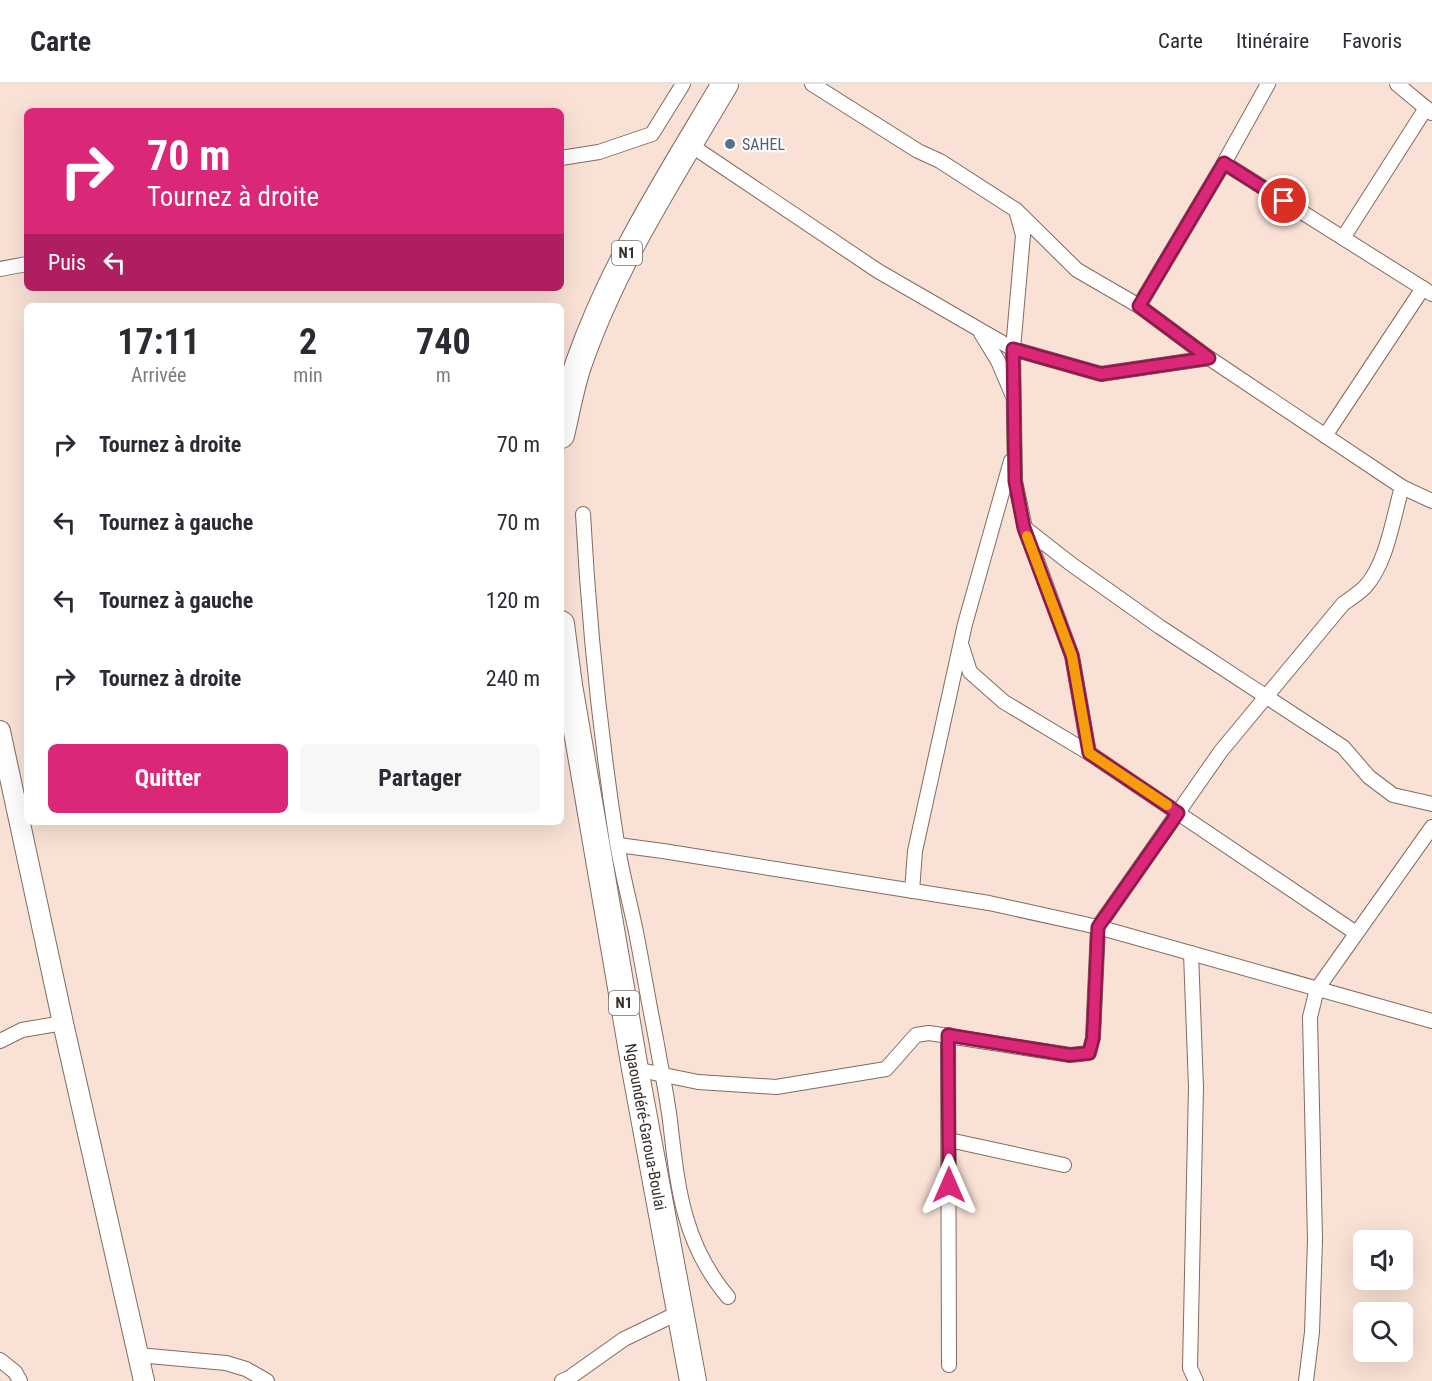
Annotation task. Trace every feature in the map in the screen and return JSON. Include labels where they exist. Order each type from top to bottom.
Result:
[{"type":"highway","name":"N1","points":[[564,423],[579,362],[606,293],[641,226],[725,84]]},
{"type":"highway","name":"Ngaoundéré-Garoua-Boulai","points":[[564,646],[635,1069],[693,1381]]},
{"type":"street","points":[[564,158],[599,152],[652,134],[683,84]]},
{"type":"street","points":[[812,84],[918,151],[940,160],[1016,210],[1077,270],[1139,306],[1209,358],[1402,487],[1432,501]]},
{"type":"street","points":[[1139,306],[1268,84]]},
{"type":"street","points":[[1343,238],[1429,110],[1397,84]]},
{"type":"street","points":[[689,144],[878,271],[1013,349],[1101,374],[1209,358]]},
{"type":"street","points":[[1224,163],[1427,291],[1325,436]]},
{"type":"street","points":[[1016,210],[1023,235],[1013,349],[1015,481],[1024,528],[1072,656],[1089,753]]},
{"type":"street","points":[[0,269],[24,265]]},
{"type":"street","points":[[980,331],[998,361],[1015,401]]},
{"type":"street","points":[[912,891],[915,851],[961,644],[1016,445]]},
{"type":"street","points":[[635,1069],[698,1082],[776,1087],[886,1069],[916,1035],[929,1033],[1070,1055],[1089,1053],[1093,1038],[1098,927],[1221,751],[1343,604],[1366,586],[1388,545],[1402,487]]},
{"type":"street","points":[[584,514],[587,597],[597,695],[618,845],[662,1075],[671,1127],[674,1165],[685,1219],[693,1241],[704,1263],[728,1297]]},
{"type":"street","points":[[1024,528],[1160,627],[1343,747],[1369,777],[1393,795],[1432,804]]},
{"type":"street","points":[[961,644],[969,672],[1004,702],[1089,753],[1356,933]]},
{"type":"street","points":[[0,731],[144,1381]]},
{"type":"street","points":[[1306,1381],[1312,1332],[1315,1240],[1310,1017],[1317,989],[1432,827]]},
{"type":"street","points":[[618,845],[675,852],[989,903],[1098,927],[1432,1021]]},
{"type":"street","points":[[612,934],[632,912]]},
{"type":"street","points":[[1191,953],[1196,1087],[1190,1368],[1196,1381]]},
{"type":"street","points":[[0,1041],[22,1030],[63,1023]]},
{"type":"street","points":[[948,1035],[950,1365]]},
{"type":"street","points":[[949,1140],[1064,1165]]},
{"type":"street","points":[[562,1381],[570,1378],[624,1339],[680,1312]]},
{"type":"street","points":[[138,1355],[226,1363],[246,1369],[267,1381]]},
{"type":"street","points":[[0,1360],[15,1372],[20,1381]]},
{"type":"slow traffic","points":[[1027,536],[1072,656],[1089,753],[1167,805]]},
{"type":"place","name":"SAHEL","points":[[730,144]]},
{"type":"route","points":[[949,1185],[948,1035],[1070,1055],[1089,1053],[1093,1038],[1098,927],[1178,813],[1089,753],[1072,656],[1024,528],[1015,481],[1016,421],[1013,349],[1101,374],[1209,358],[1139,306],[1224,163],[1284,201]]}]
